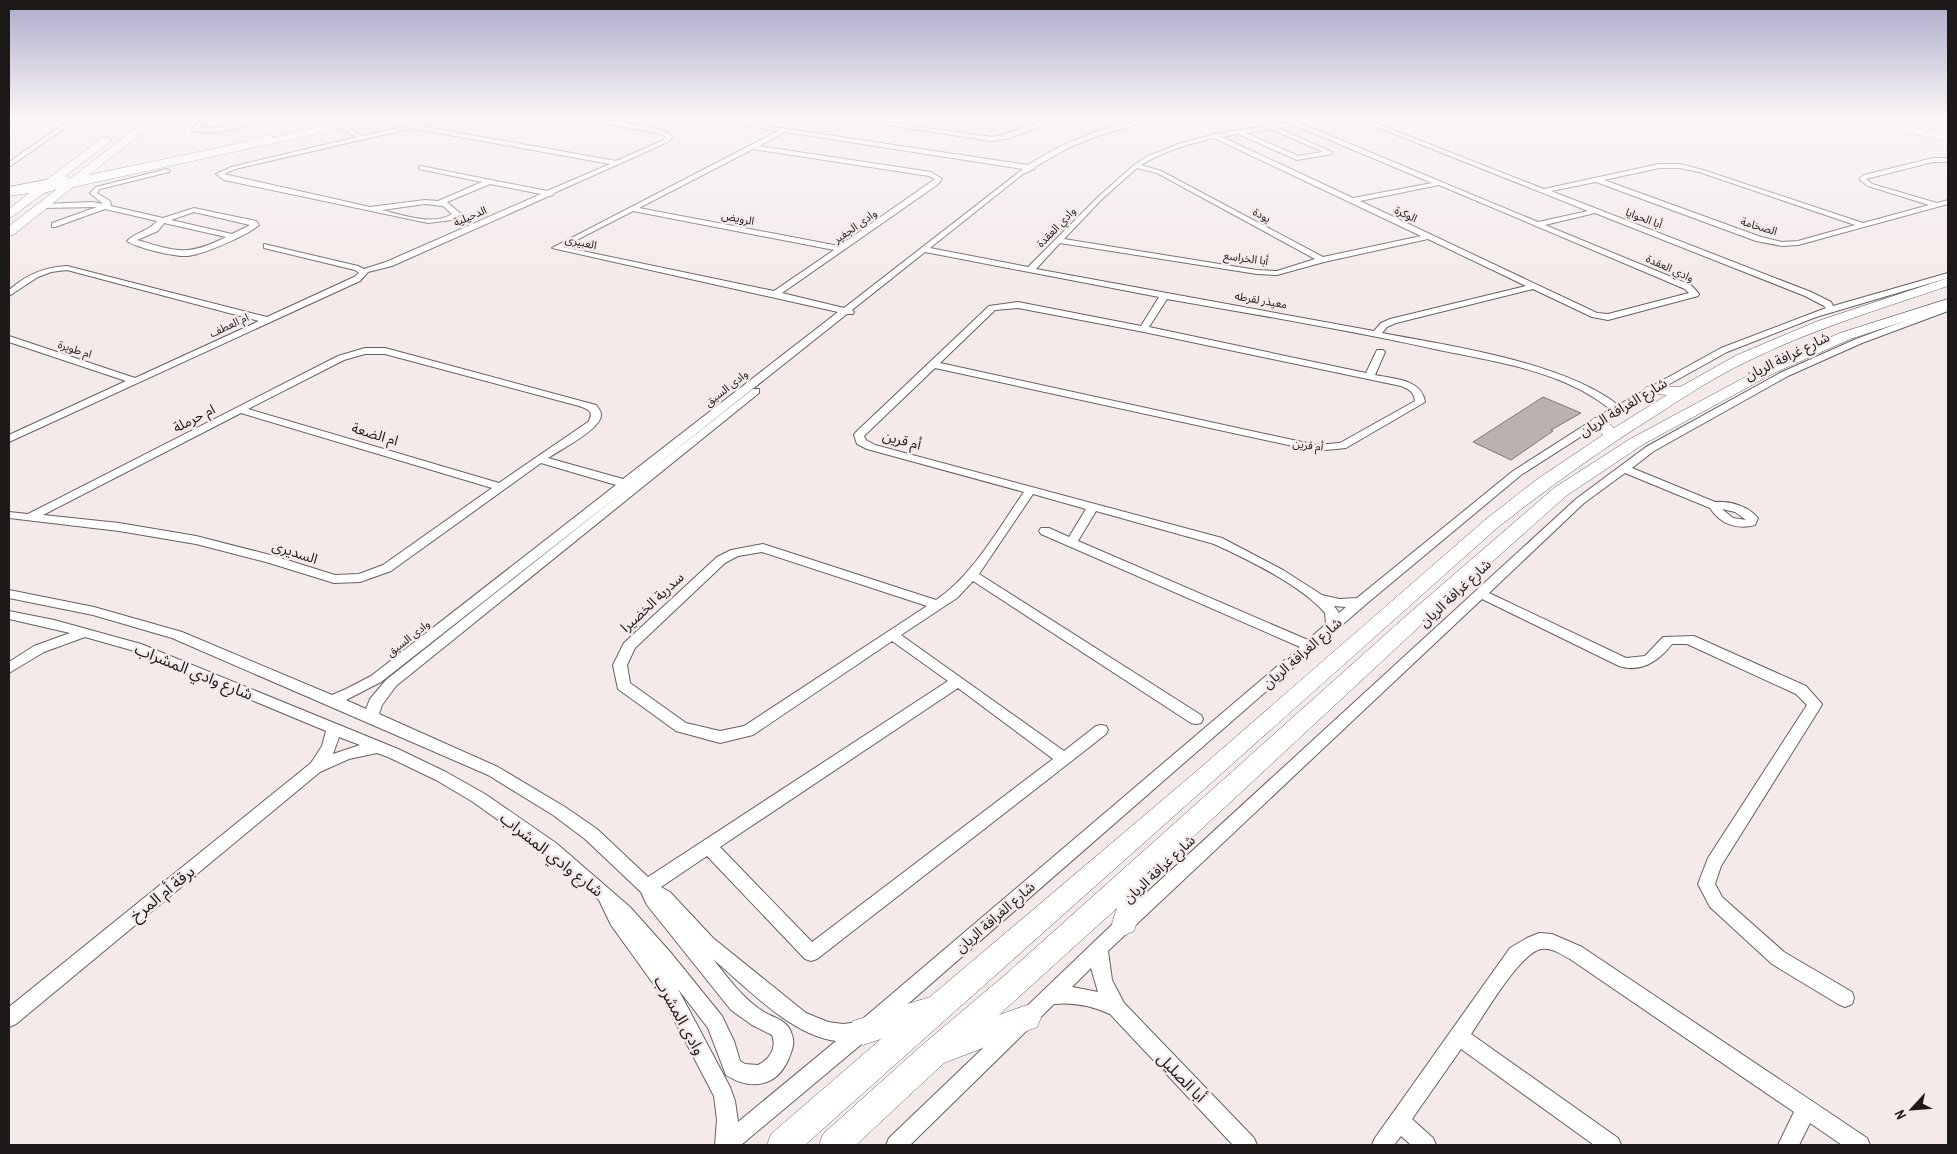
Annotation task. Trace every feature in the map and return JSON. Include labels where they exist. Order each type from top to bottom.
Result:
[{"type":"main road","points":[[10,192],[55,173]]},
{"type":"main road","points":[[12,230],[58,187],[66,173]]},
{"type":"main road","points":[[12,230],[17,219],[75,173]]},
{"type":"main road","points":[[9,214],[24,202],[58,187],[82,173]]},
{"type":"main road","points":[[58,187],[111,173]]},
{"type":"main road","points":[[58,187],[121,173]]},
{"type":"main road","points":[[10,192],[58,187],[144,173]]},
{"type":"main road","points":[[58,187],[104,178]]},
{"type":"main road","points":[[9,201],[24,202]]},
{"type":"main road","name":"شارع الغرافة الريان","points":[[782,1145],[936,1008],[990,964],[1185,794],[1491,524],[1542,484],[1606,429],[1822,316],[1887,301],[1948,282]]},
{"type":"main road","points":[[1863,300],[1887,301]]},
{"type":"main road","points":[[834,1145],[930,1056],[1015,984],[1406,628],[1560,492],[1636,442],[1769,370],[1845,336],[1944,306]]},
{"type":"main road","points":[[1651,390],[1681,391]]},
{"type":"main road","points":[[1125,923],[1142,868]]},
{"type":"main road","points":[[864,1031],[936,1008]]},
{"type":"main road","points":[[930,1056],[1027,1018]]},
{"type":"street","points":[[55,225],[107,206],[107,203],[93,194],[98,188],[155,173]]},
{"type":"street","name":"الدحيلية","points":[[220,173],[224,178],[430,222],[447,220],[456,214],[449,206],[440,203],[416,202],[370,208]]},
{"type":"street","points":[[444,173],[551,194]]},
{"type":"street","name":"الدحيلية","points":[[364,271],[393,262],[597,173]]},
{"type":"street","name":"العبيرى","points":[[703,173],[556,248],[775,294],[849,312]]},
{"type":"street","name":"وادى الجفير","points":[[775,294],[935,184],[939,179],[931,174],[923,173]]},
{"type":"street","name":"وادى السيق","points":[[332,700],[351,693],[376,679],[625,483],[849,312],[1027,173]]},
{"type":"street","name":"وادي العقدة","points":[[1030,270],[1100,198],[1128,173]]},
{"type":"street","name":"يودة","points":[[1152,173],[1164,176],[1322,260]]},
{"type":"street","name":"الوكرة","points":[[1292,173],[1595,315]]},
{"type":"street","name":"وادي العقدة","points":[[1418,173],[1688,287],[1695,294],[1608,316],[1595,315]]},
{"type":"street","name":"أبا الحوايا","points":[[1497,173],[1808,294],[1828,304],[1822,316]]},
{"type":"street","points":[[1543,191],[1628,173]]},
{"type":"street","points":[[1707,173],[1862,225]]},
{"type":"street","points":[[1879,173],[1862,179],[1870,185],[1937,205]]},
{"type":"street","name":"الصخامة","points":[[1596,180],[1752,237],[1775,243],[1794,244],[1948,202]]},
{"type":"street","points":[[440,203],[488,182]]},
{"type":"street","points":[[1351,201],[1442,183]]},
{"type":"street","points":[[58,187],[83,203],[232,236]]},
{"type":"street","name":"الرويض","points":[[632,209],[841,249]]},
{"type":"street","points":[[194,210],[255,224],[253,227],[198,251],[175,254],[131,242],[133,238],[157,228],[160,221],[194,210]]},
{"type":"street","points":[[1538,224],[1596,211]]},
{"type":"street","points":[[197,228],[228,217]]},
{"type":"street","name":"أبا الخراسع","points":[[1059,241],[1257,272],[1277,273],[1322,260],[1428,237]]},
{"type":"street","points":[[267,246],[364,271]]},
{"type":"street","name":"معيذر لقرطه","points":[[928,250],[1164,296],[1377,334],[1508,363],[1591,391],[1634,401]]},
{"type":"street","points":[[198,251],[212,255]]},
{"type":"street","points":[[9,294],[32,275],[52,269],[67,268],[267,320]]},
{"type":"street","name":"ام العطف","points":[[9,439],[357,279],[363,275],[364,271]]},
{"type":"street","name":"شارع الغرافة الريان","points":[[725,1145],[864,1031],[1360,602],[1517,473],[1606,429],[1617,409],[1724,350],[1822,316],[1849,304],[1948,275]]},
{"type":"street","points":[[1377,334],[1384,325],[1393,321],[1532,287]]},
{"type":"street","name":"أبا الحوايا","points":[[1808,294],[1849,304]]},
{"type":"street","points":[[1144,329],[1164,296]]},
{"type":"street","name":"أم قرين","points":[[932,364],[1316,448],[1342,446],[1420,402],[1419,394],[1412,387],[1370,376],[1144,329],[1018,305],[1002,306],[992,308],[932,364],[859,435],[861,442],[871,447],[1218,541],[1250,556],[1320,599],[1332,612],[1334,620],[1332,626]]},
{"type":"street","name":"شارع غرافة الريان","points":[[1049,996],[1580,500],[1650,449],[1785,374],[1859,340],[1944,306]]},
{"type":"street","name":"وادى السيق","points":[[371,717],[375,702],[391,683],[636,487],[849,312]]},
{"type":"street","name":"ام طويرة","points":[[9,339],[135,381]]},
{"type":"street","name":"ام حرملة","points":[[32,516],[341,358],[370,351]]},
{"type":"street","name":"السديرى","points":[[9,515],[32,516],[119,527],[196,540],[270,559],[334,579],[346,580],[374,574],[387,568],[539,459],[592,424],[596,418],[596,412],[583,404],[385,352],[370,351]]},
{"type":"street","points":[[1370,376],[1380,352]]},
{"type":"street","name":"معيذر لقرطه","points":[[1591,391],[1617,409]]},
{"type":"street","name":"ام الضعة","points":[[240,410],[501,487]]},
{"type":"street","points":[[539,459],[636,487]]},
{"type":"street","points":[[1623,468],[1714,506]]},
{"type":"street","name":"سدرية الخضيرا","points":[[938,605],[763,548],[736,553],[721,560],[629,646],[620,665],[623,685],[681,727],[720,737],[748,731],[938,605],[952,595],[972,575],[1030,491]]},
{"type":"street","points":[[1071,543],[1092,508]]},
{"type":"street","points":[[1045,531],[1310,646]]},
{"type":"street","points":[[972,575],[1196,719]]},
{"type":"street","points":[[1479,593],[1624,663],[1643,663],[1654,658],[1668,640],[1689,639],[1801,690],[1815,704],[1714,863],[1706,884],[1716,902],[1778,958],[1845,998]]},
{"type":"street","name":"شارع وادي المشراب","points":[[9,594],[94,611],[177,635],[332,700],[493,771],[527,790],[591,834],[647,888],[664,897],[707,944],[799,1019],[827,1031],[843,1033],[864,1031]]},
{"type":"street","name":"أم قرين","points":[[1320,599],[1339,603],[1360,602]]},
{"type":"street","name":"شارع وادي المشراب","points":[[9,615],[86,632],[136,647],[334,728],[441,776],[479,798],[550,848],[605,895],[636,925],[714,1022],[724,1041],[733,1068],[750,1076],[760,1075],[769,1070],[777,1063],[784,1045],[783,1036],[779,1029],[747,1013],[738,1004],[653,900],[647,888]]},
{"type":"street","points":[[39,649],[54,624]]},
{"type":"street","points":[[9,668],[39,649],[86,632]]},
{"type":"street","points":[[892,635],[1064,759]]},
{"type":"street","points":[[647,888],[958,681]]},
{"type":"street","name":"برقة أم المرخ","points":[[315,768],[329,747],[334,728]]},
{"type":"street","points":[[709,847],[811,953],[1101,730]]},
{"type":"street","name":"برقة أم المرخ","points":[[9,1018],[315,768],[346,754],[377,747]]},
{"type":"street","name":"وادى المشرب","points":[[605,895],[618,921],[656,970],[673,998],[723,1094],[727,1110],[728,1128],[725,1145]]},
{"type":"street","points":[[1382,1145],[1516,954],[1531,944],[1552,940],[1576,953],[1860,1145]]},
{"type":"street","name":"أبا الصليل","points":[[1099,949],[1100,973],[1110,998],[1117,1009],[1247,1145]]},
{"type":"street","name":"أبا الصليل","points":[[1049,996],[1063,994],[1091,997],[1117,1009]]},
{"type":"street","points":[[896,1145],[1049,996]]},
{"type":"street","points":[[1458,1036],[1611,1145]]},
{"type":"street","points":[[1788,1145],[1806,1109]]},
{"type":"street","points":[[1399,1121],[1426,1145]]},
{"type":"building","points":[[1543,397],[1581,413],[1551,430],[1553,431],[1511,460],[1473,442]]}]
